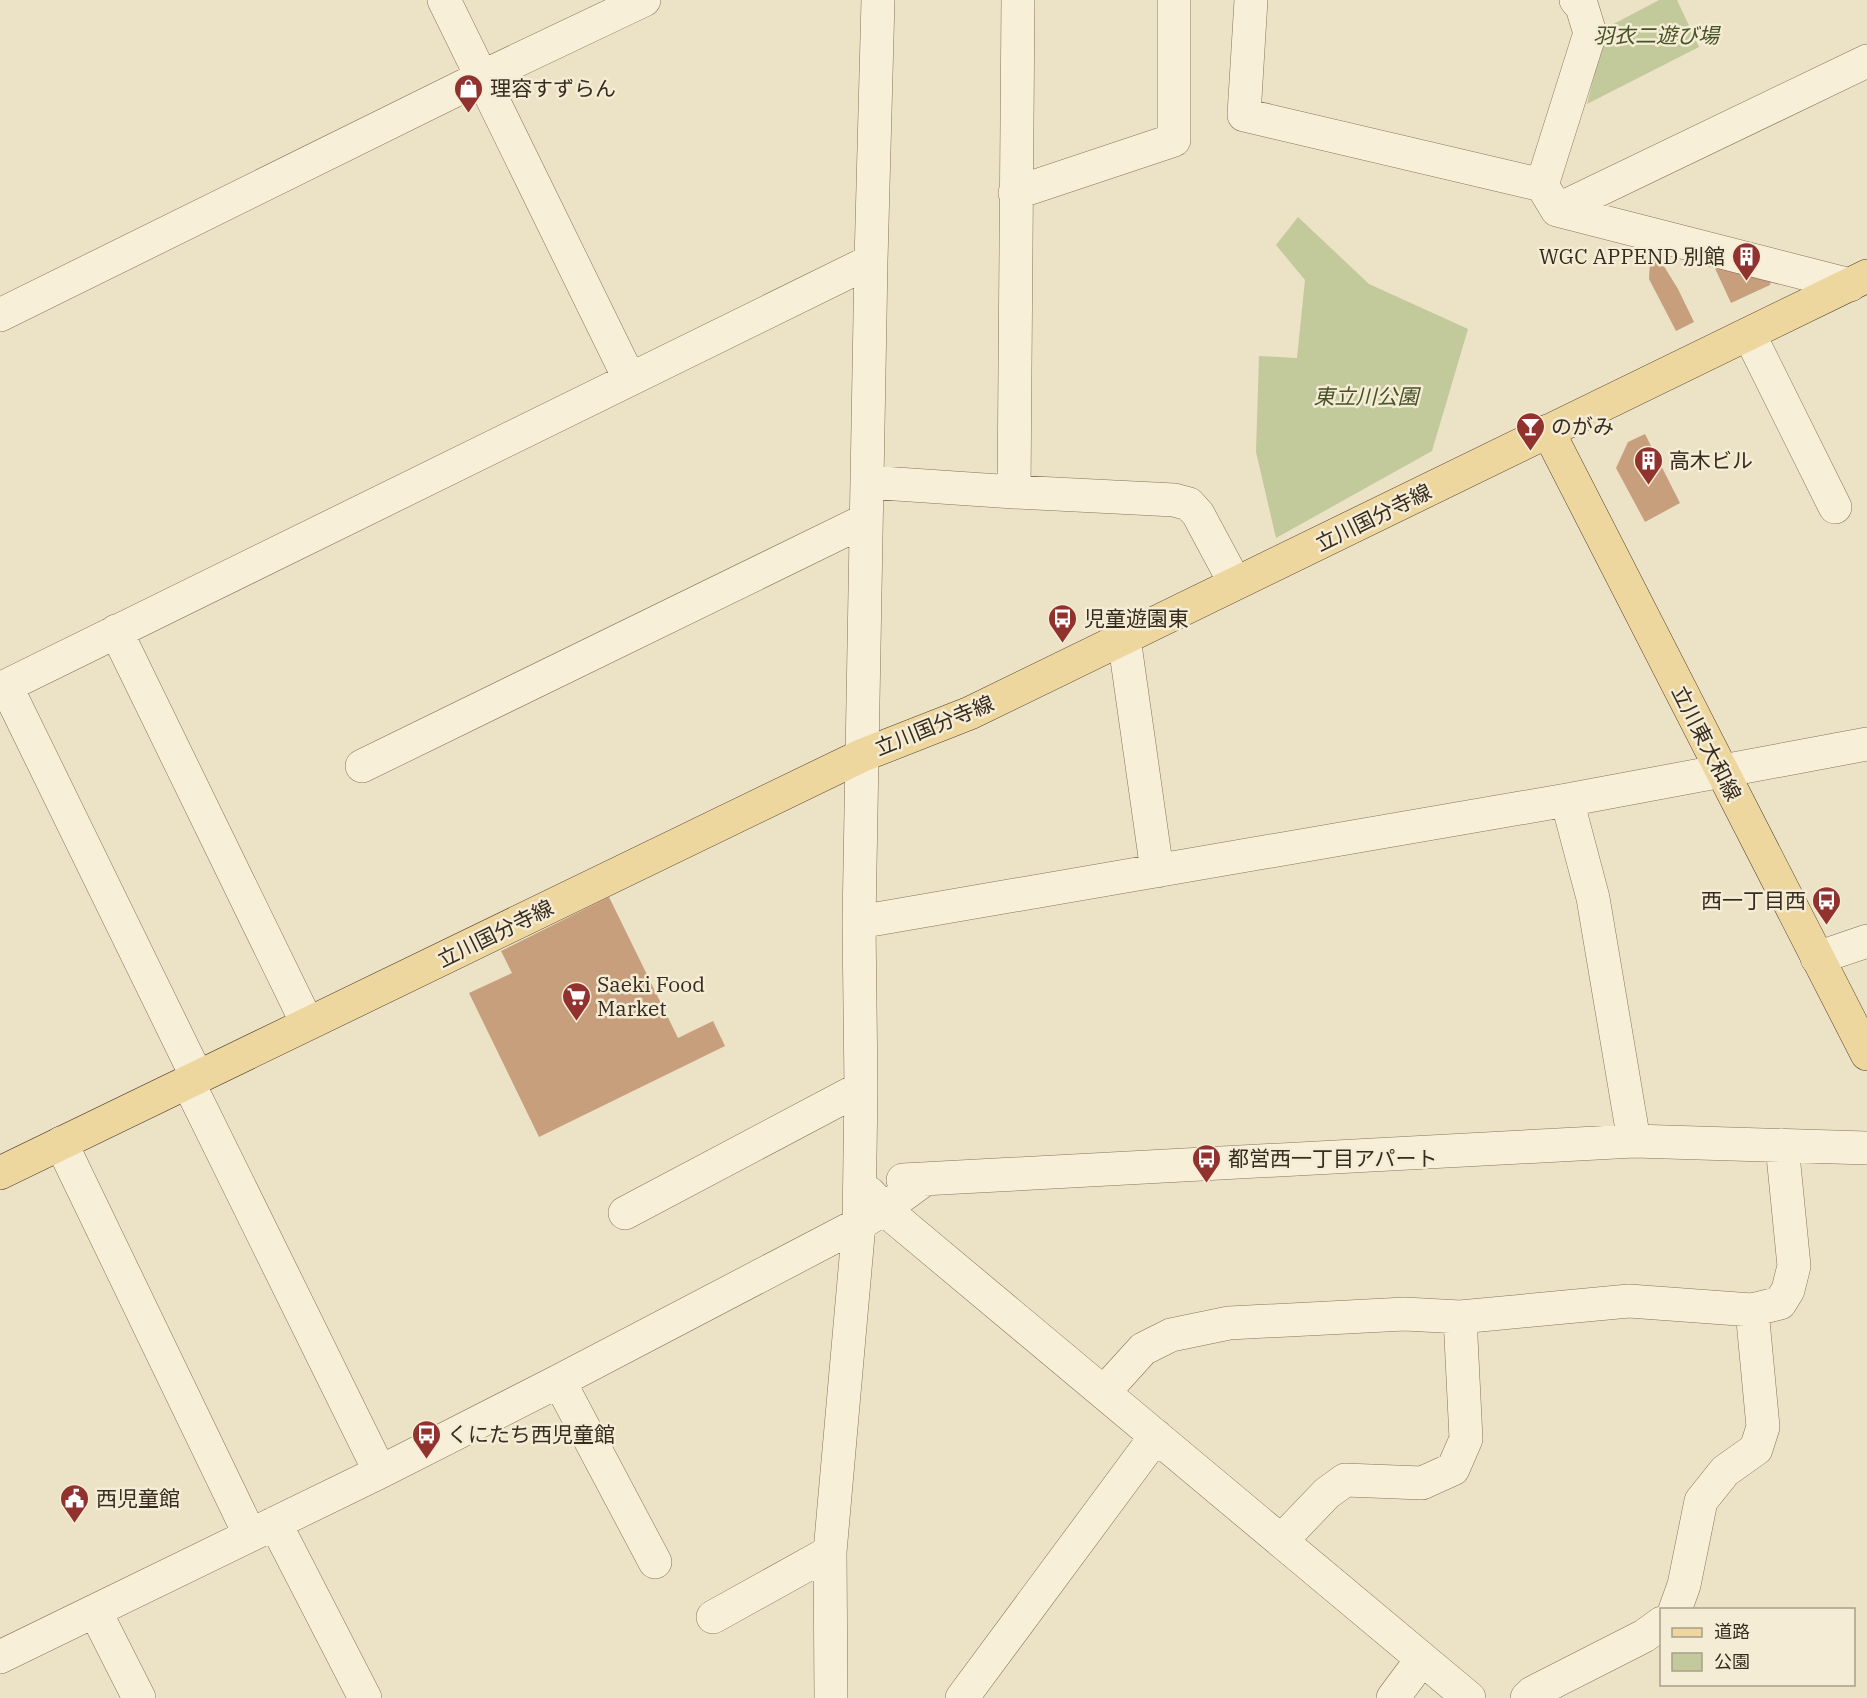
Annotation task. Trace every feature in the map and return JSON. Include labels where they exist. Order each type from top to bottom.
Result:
[{"type":"main road","name":"立川国分寺線","points":[[0,1173],[862,755],[970,713],[1858,280]]},
{"type":"main road","name":"立川東大和線","points":[[1548,431],[1867,1054]]},
{"type":"street","points":[[444,0],[630,378]]},
{"type":"street","points":[[0,315],[482,77],[644,0]]},
{"type":"street","points":[[831,1698],[830,1552],[872,1217],[860,1182],[859,922],[878,0]]},
{"type":"street","points":[[1014,492],[1018,0]]},
{"type":"street","points":[[1016,193],[1174,140],[1174,0]]},
{"type":"street","points":[[1251,0],[1244,114],[1858,280]]},
{"type":"street","points":[[1549,198],[1590,33],[1585,2]]},
{"type":"street","points":[[1549,198],[1867,61]]},
{"type":"street","points":[[380,1472],[3,688],[871,261]]},
{"type":"street","points":[[1749,334],[1835,507]]},
{"type":"street","points":[[867,482],[1174,500],[1190,504],[1198,514],[1235,583]]},
{"type":"street","points":[[362,766],[866,520]]},
{"type":"street","points":[[116,632],[307,1023]]},
{"type":"street","points":[[1124,638],[1157,871]]},
{"type":"street","points":[[859,922],[1567,800],[1867,744]]},
{"type":"street","points":[[1567,800],[1593,898],[1634,1141]]},
{"type":"street","points":[[1817,958],[1867,941]]},
{"type":"street","points":[[626,1213],[861,1088]]},
{"type":"street","points":[[860,1182],[1634,1141],[1867,1148]]},
{"type":"street","points":[[61,1143],[262,1529],[365,1698]]},
{"type":"street","points":[[1104,1392],[1143,1349],[1171,1335],[1229,1323],[1405,1314],[1460,1317],[1629,1301],[1752,1310],[1780,1303],[1788,1290],[1794,1266],[1782,1145]]},
{"type":"street","points":[[0,1657],[559,1382],[872,1217],[926,1179]]},
{"type":"street","points":[[872,1217],[1104,1392],[1469,1698]]},
{"type":"street","points":[[1675,1608],[1684,1584],[1701,1501],[1725,1471],[1756,1449],[1763,1427],[1752,1310]]},
{"type":"street","points":[[1281,1541],[1327,1493],[1345,1480],[1422,1483],[1453,1469],[1466,1438],[1460,1317]]},
{"type":"street","points":[[559,1382],[655,1562]]},
{"type":"street","points":[[962,1698],[1156,1436]]},
{"type":"street","points":[[713,1617],[830,1552]]},
{"type":"street","points":[[95,1611],[140,1698]]},
{"type":"street","points":[[1527,1698],[1532,1693],[1644,1636],[1660,1624]]},
{"type":"street","points":[[1393,1698],[1422,1659]]},
{"type":"green space","name":"羽衣二遊び場","points":[[1659,0],[1677,0],[1699,47],[1587,104],[1606,28]]},
{"type":"green space","name":"東立川公園","points":[[1298,217],[1369,284],[1468,329],[1432,451],[1276,538],[1256,452],[1259,356],[1297,358],[1305,280],[1276,245]]},
{"type":"building","points":[[1651,245],[1678,289],[1694,322],[1676,331],[1649,279]]},
{"type":"building","name":"WGC APPEND 別館","points":[[1713,264],[1772,277],[1770,285],[1731,303]]},
{"type":"building","name":"高木ビル","points":[[1645,434],[1680,503],[1645,522],[1616,468],[1628,442]]},
{"type":"building","points":[[609,897],[678,1038],[713,1021],[725,1046],[539,1137],[469,993],[512,973],[501,951]]},
{"type":"place","name":"理容すずらん","points":[[469,114]]},
{"type":"place","name":"WGC APPEND 別館","points":[[1746,282]]},
{"type":"place","name":"のがみ","points":[[1530,452]]},
{"type":"place","name":"高木ビル","points":[[1648,486]]},
{"type":"place","name":"児童遊園東","points":[[1063,644]]},
{"type":"place","name":"西一丁目西","points":[[1827,926]]},
{"type":"place","name":"Saeki Food Market","points":[[576,1022]]},
{"type":"place","name":"都営西一丁目アパート","points":[[1207,1184]]},
{"type":"place","name":"くにたち西児童館","points":[[426,1460]]},
{"type":"place","name":"西児童館","points":[[75,1524]]}]
